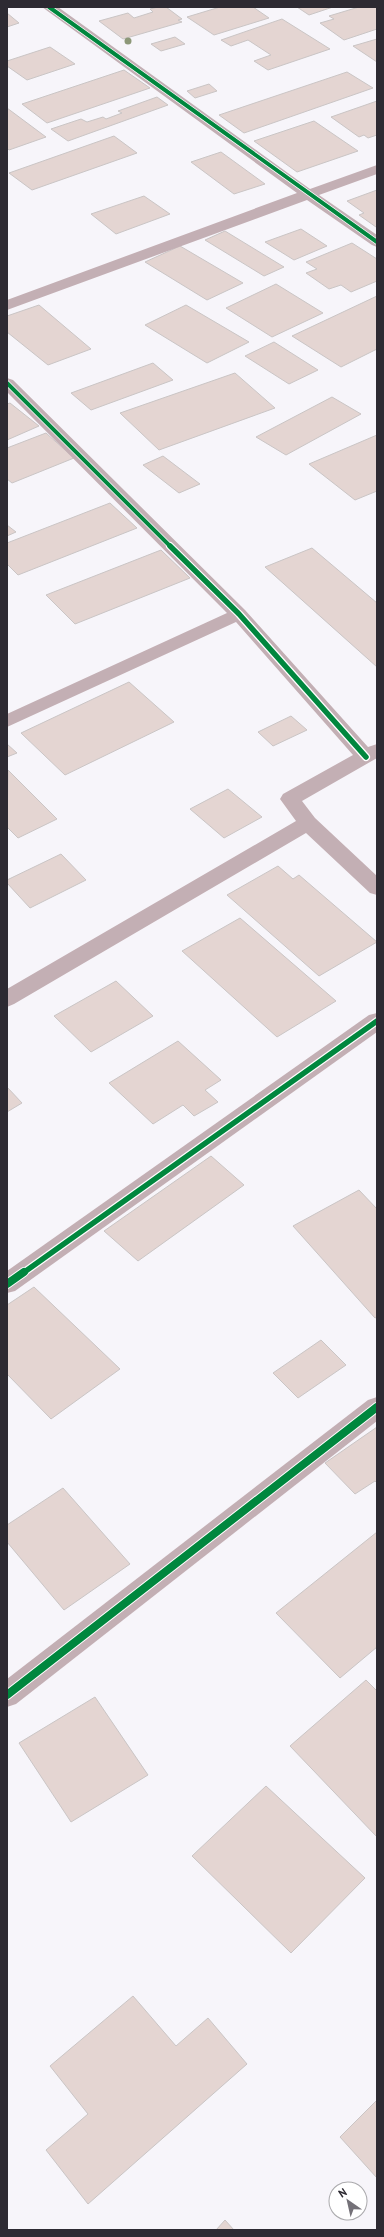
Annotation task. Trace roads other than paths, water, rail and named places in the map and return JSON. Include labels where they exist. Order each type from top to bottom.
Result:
[{"type":"street","points":[[49,7],[377,242]]},
{"type":"street","points":[[7,305],[377,169]]},
{"type":"street","points":[[7,383],[239,614],[371,753],[290,800],[308,823],[377,888]]},
{"type":"street","points":[[7,721],[239,614]]},
{"type":"street","points":[[7,1000],[308,823]]},
{"type":"street","points":[[7,1284],[377,1021]]},
{"type":"street","points":[[7,1695],[377,1407]]}]
